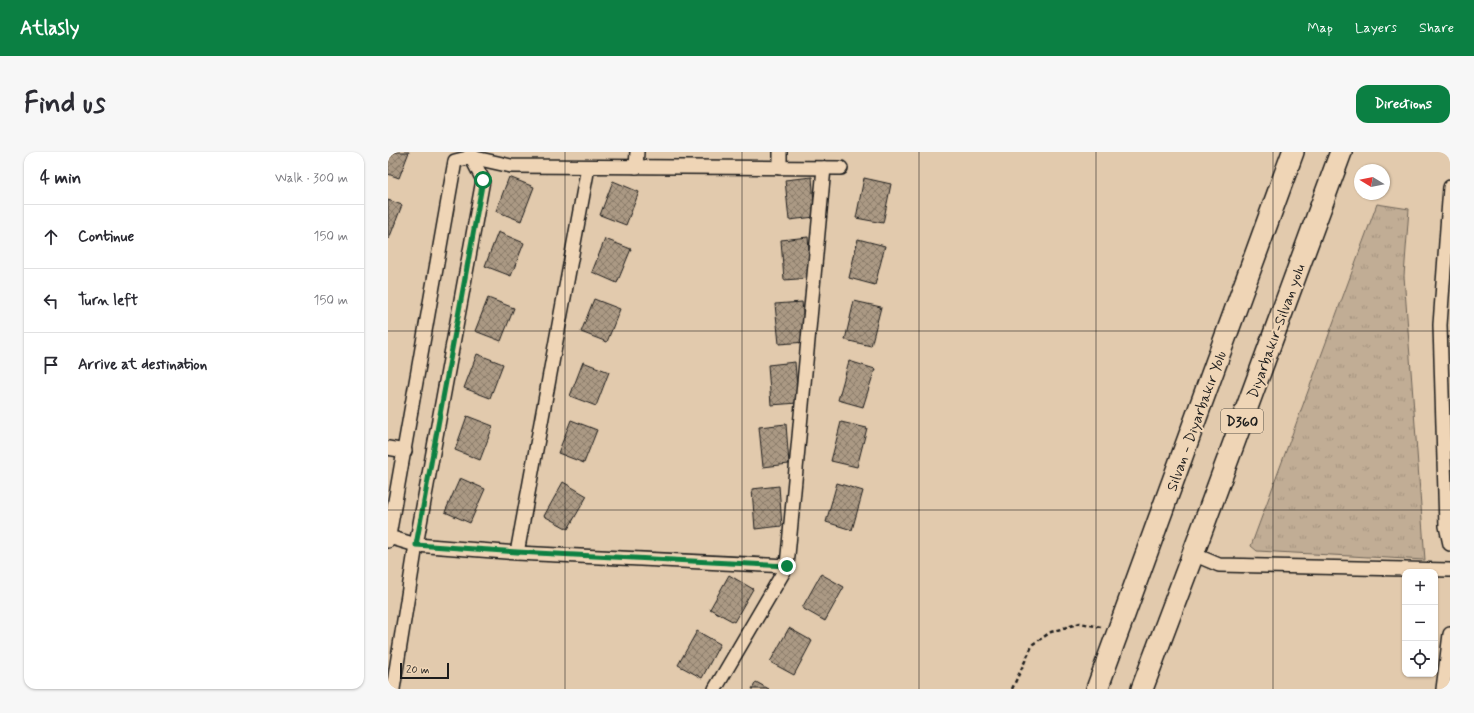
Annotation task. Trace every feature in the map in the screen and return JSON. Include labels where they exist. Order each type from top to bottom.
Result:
[{"type":"highway","name":"Silvan - Diyarbakır Yolu","points":[[1097,689],[1294,152]]},
{"type":"highway","name":"Diyarbakır-Silvan yolu","points":[[1142,689],[1194,554],[1341,152]]},
{"type":"street","points":[[636,167],[637,152]]},
{"type":"street","points":[[780,152],[780,168]]},
{"type":"street","points":[[393,689],[416,545],[483,180],[471,154]]},
{"type":"street","points":[[787,566],[517,552],[416,545],[388,539],[405,451],[455,161],[471,154],[511,166],[841,168]]},
{"type":"street","points":[[517,552],[588,167]]},
{"type":"street","points":[[715,689],[787,566],[824,168]]},
{"type":"street","points":[[1450,187],[1440,325],[1446,526],[1450,544]]},
{"type":"street","points":[[388,448],[405,451]]},
{"type":"street","points":[[1194,554],[1219,565],[1450,570]]},
{"type":"street","points":[[1443,689],[1450,634]]},
{"type":"path","points":[[1012,689],[1033,644],[1051,632],[1080,623],[1119,630]]},
{"type":"green space","points":[[1377,204],[1409,209],[1404,276],[1425,560],[1257,551],[1251,546]]},
{"type":"building","points":[[388,152],[409,152],[399,178],[388,174]]},
{"type":"building","points":[[509,177],[534,187],[521,221],[496,211]]},
{"type":"building","points":[[812,177],[815,217],[789,220],[785,180]]},
{"type":"building","points":[[864,178],[891,184],[883,223],[856,218]]},
{"type":"building","points":[[613,181],[639,192],[626,225],[600,215]]},
{"type":"building","points":[[388,200],[402,205],[389,239],[388,238]]},
{"type":"building","points":[[498,232],[524,243],[511,276],[485,266]]},
{"type":"building","points":[[808,237],[811,278],[784,280],[781,240]]},
{"type":"building","points":[[605,239],[631,249],[617,283],[592,272]]},
{"type":"building","points":[[858,239],[885,246],[875,285],[849,278]]},
{"type":"building","points":[[488,298],[514,308],[501,341],[475,331]]},
{"type":"building","points":[[594,299],[620,309],[607,342],[581,332]]},
{"type":"building","points":[[854,301],[881,307],[871,346],[845,340]]},
{"type":"building","points":[[802,302],[806,342],[779,344],[775,304]]},
{"type":"building","points":[[477,354],[503,364],[490,398],[464,388]]},
{"type":"building","points":[[849,361],[875,369],[863,407],[838,400]]},
{"type":"building","points":[[583,362],[609,372],[596,406],[570,396]]},
{"type":"building","points":[[795,362],[798,403],[771,405],[768,365]]},
{"type":"building","points":[[467,416],[493,426],[480,460],[455,450]]},
{"type":"building","points":[[571,420],[597,430],[584,463],[558,453]]},
{"type":"building","points":[[841,422],[867,428],[857,467],[831,461]]},
{"type":"building","points":[[786,424],[789,464],[763,467],[759,427]]},
{"type":"building","points":[[460,478],[485,489],[470,523],[445,512]]},
{"type":"building","points":[[563,482],[587,496],[568,529],[544,516]]},
{"type":"building","points":[[837,483],[863,491],[852,530],[826,522]]},
{"type":"building","points":[[779,486],[782,526],[755,529],[752,489]]},
{"type":"building","points":[[821,574],[844,587],[825,621],[802,608]]},
{"type":"building","points":[[729,575],[753,589],[734,622],[710,609]]},
{"type":"building","points":[[789,628],[812,641],[794,675],[770,662]]},
{"type":"building","points":[[697,631],[720,644],[702,678],[678,665]]},
{"type":"building","points":[[756,682],[769,689],[752,689]]},
{"type":"route","points":[[483,180],[416,545],[517,552],[787,566]]}]
